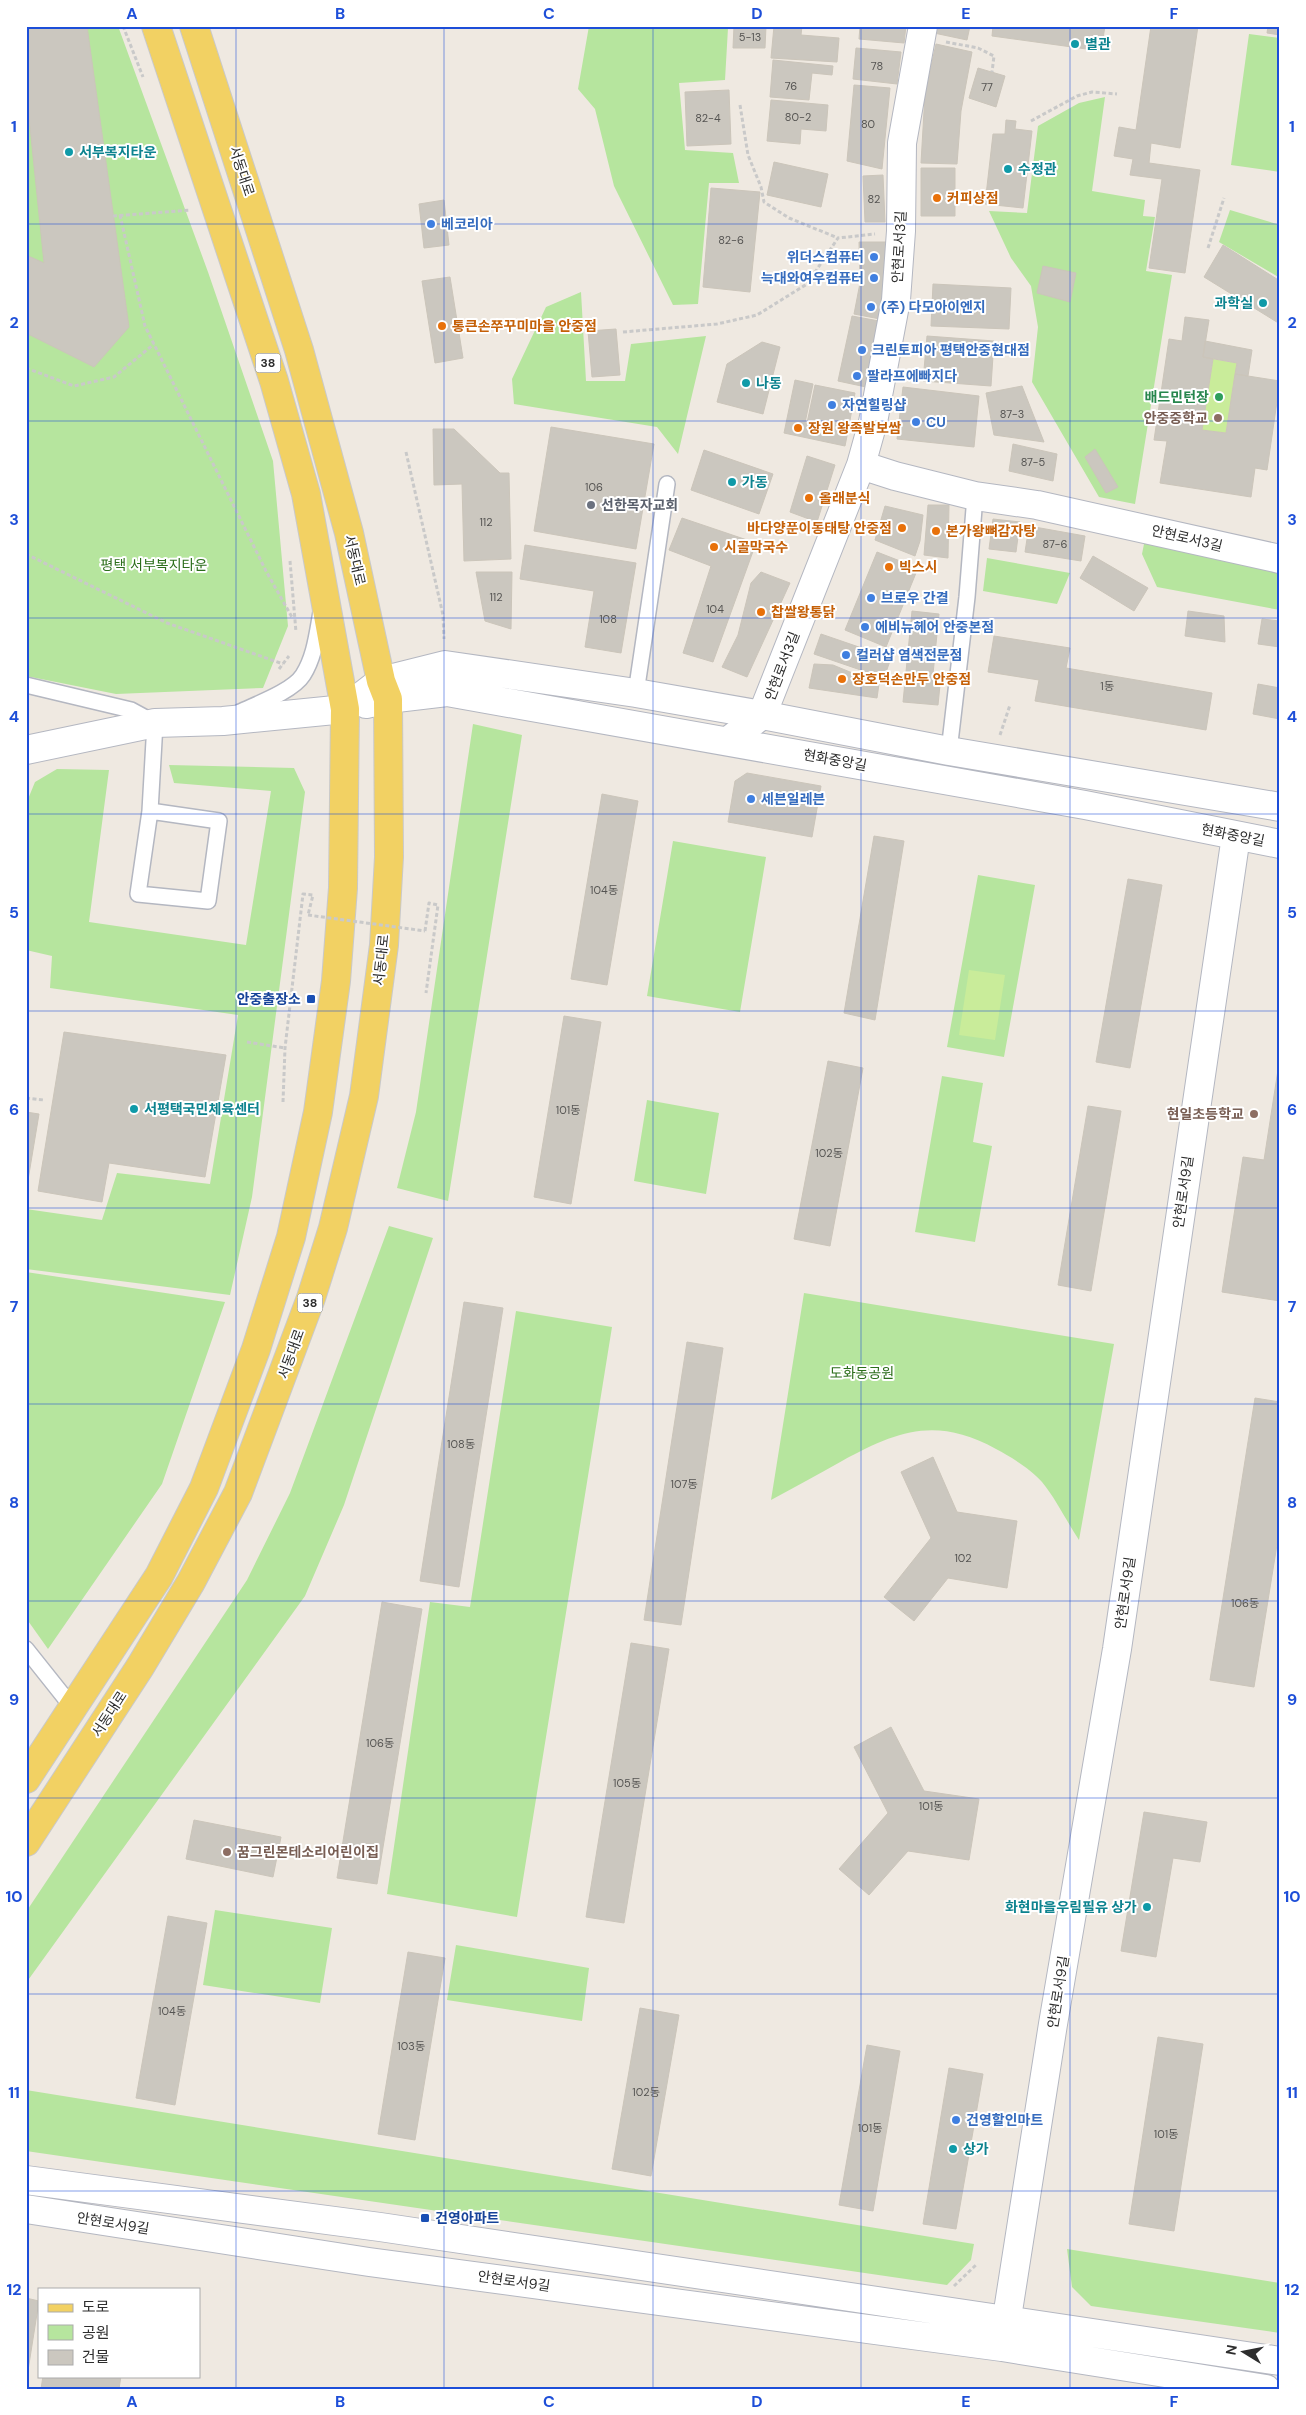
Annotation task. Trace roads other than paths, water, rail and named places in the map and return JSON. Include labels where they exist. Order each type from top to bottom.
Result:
[{"type":"main road","name":"38","points":[[26,1779],[159,1576],[204,1488],[256,1349],[291,1237],[318,1112],[336,981],[343,888],[345,709],[306,494],[274,381],[156,26]]},
{"type":"main road","name":"서동대로","points":[[26,1842],[140,1667],[191,1582],[238,1493],[268,1418],[325,1255],[364,1096],[384,945],[389,857],[385,690],[349,533],[299,350],[194,26]]},
{"type":"street","name":"안현로서3길","points":[[728,741],[762,715],[860,465],[873,422],[896,300],[902,143],[922,31]]},
{"type":"street","name":"안현로서3길","points":[[860,465],[895,476],[975,496],[1037,505],[1280,559]]},
{"type":"street","points":[[26,750],[155,723],[223,721],[345,709],[445,665],[636,693],[949,751],[1280,806]]},
{"type":"street","name":"현화중앙길","points":[[385,690],[447,692],[1085,805],[1280,844]]},
{"type":"street","name":"안현로서9길","points":[[1002,2347],[1054,2014],[1117,1649],[1240,800]]},
{"type":"street","points":[[26,2180],[380,2227],[1280,2361]]},
{"type":"street","name":"안현로서9길","points":[[26,2210],[369,2262],[1002,2347],[1266,2389]]},
{"type":"lane","points":[[636,693],[667,484]]},
{"type":"lane","points":[[949,751],[968,597],[975,496]]},
{"type":"lane","points":[[223,721],[287,689],[302,676],[313,652],[324,596]]},
{"type":"lane","points":[[26,685],[131,710],[155,723],[150,811],[138,894],[208,901],[219,821],[150,811]]},
{"type":"lane","points":[[26,1649],[72,1708]]},
{"type":"place","name":"별관","points":[[1075,44]]},
{"type":"place","name":"서부복지타운","points":[[69,152]]},
{"type":"place","name":"수정관","points":[[1008,169]]},
{"type":"place","name":"커피상점","points":[[937,198]]},
{"type":"place","name":"베코리아","points":[[431,224]]},
{"type":"place","name":"위더스컴퓨터","points":[[874,257]]},
{"type":"place","name":"늑대와여우컴퓨터","points":[[874,278]]},
{"type":"place","name":"과학실","points":[[1263,303]]},
{"type":"place","name":"(주) 다모아이엔지","points":[[871,307]]},
{"type":"place","name":"통큰손쭈꾸미마을 안중점","points":[[442,326]]},
{"type":"place","name":"크린토피아 평택안중현대점","points":[[862,350]]},
{"type":"place","name":"팔라프에빠지다","points":[[857,376]]},
{"type":"place","name":"나동","points":[[746,383]]},
{"type":"place","name":"배드민턴장","points":[[1219,397]]},
{"type":"place","name":"자연힐링샵","points":[[832,405]]},
{"type":"place","name":"안중중학교","points":[[1218,418]]},
{"type":"place","name":"CU","points":[[916,422]]},
{"type":"place","name":"장원 왕족발보쌈","points":[[798,428]]},
{"type":"place","name":"가동","points":[[732,482]]},
{"type":"place","name":"올래분식","points":[[809,498]]},
{"type":"place","name":"선한목자교회","points":[[591,505]]},
{"type":"place","name":"바다양푼이동태탕 안중점","points":[[902,528]]},
{"type":"place","name":"본가왕뼈감자탕","points":[[936,531]]},
{"type":"place","name":"시골막국수","points":[[714,547]]},
{"type":"place","name":"빅스시","points":[[889,567]]},
{"type":"place","name":"브로우 간결","points":[[871,598]]},
{"type":"place","name":"찹쌀왕통닭","points":[[761,612]]},
{"type":"place","name":"에비뉴헤어 안중본점","points":[[865,627]]},
{"type":"place","name":"컬러샵 염색전문점","points":[[846,655]]},
{"type":"place","name":"장호덕손만두 안중점","points":[[842,679]]},
{"type":"place","name":"세븐일레븐","points":[[751,799]]},
{"type":"place","name":"안중출장소","points":[[311,999]]},
{"type":"place","name":"서평택국민체육센터","points":[[134,1109]]},
{"type":"place","name":"현일초등학교","points":[[1254,1114]]},
{"type":"place","name":"꿈그린몬테소리어린이집","points":[[227,1852]]},
{"type":"place","name":"화현마을우림필유 상가","points":[[1147,1907]]},
{"type":"place","name":"건영할인마트","points":[[956,2120]]},
{"type":"place","name":"상가","points":[[953,2149]]},
{"type":"place","name":"건영아파트","points":[[425,2218]]},
{"type":"park label","name":"평택 서부복지타운","points":[[154,565]]},
{"type":"park label","name":"도화동공원","points":[[862,1373]]}]
